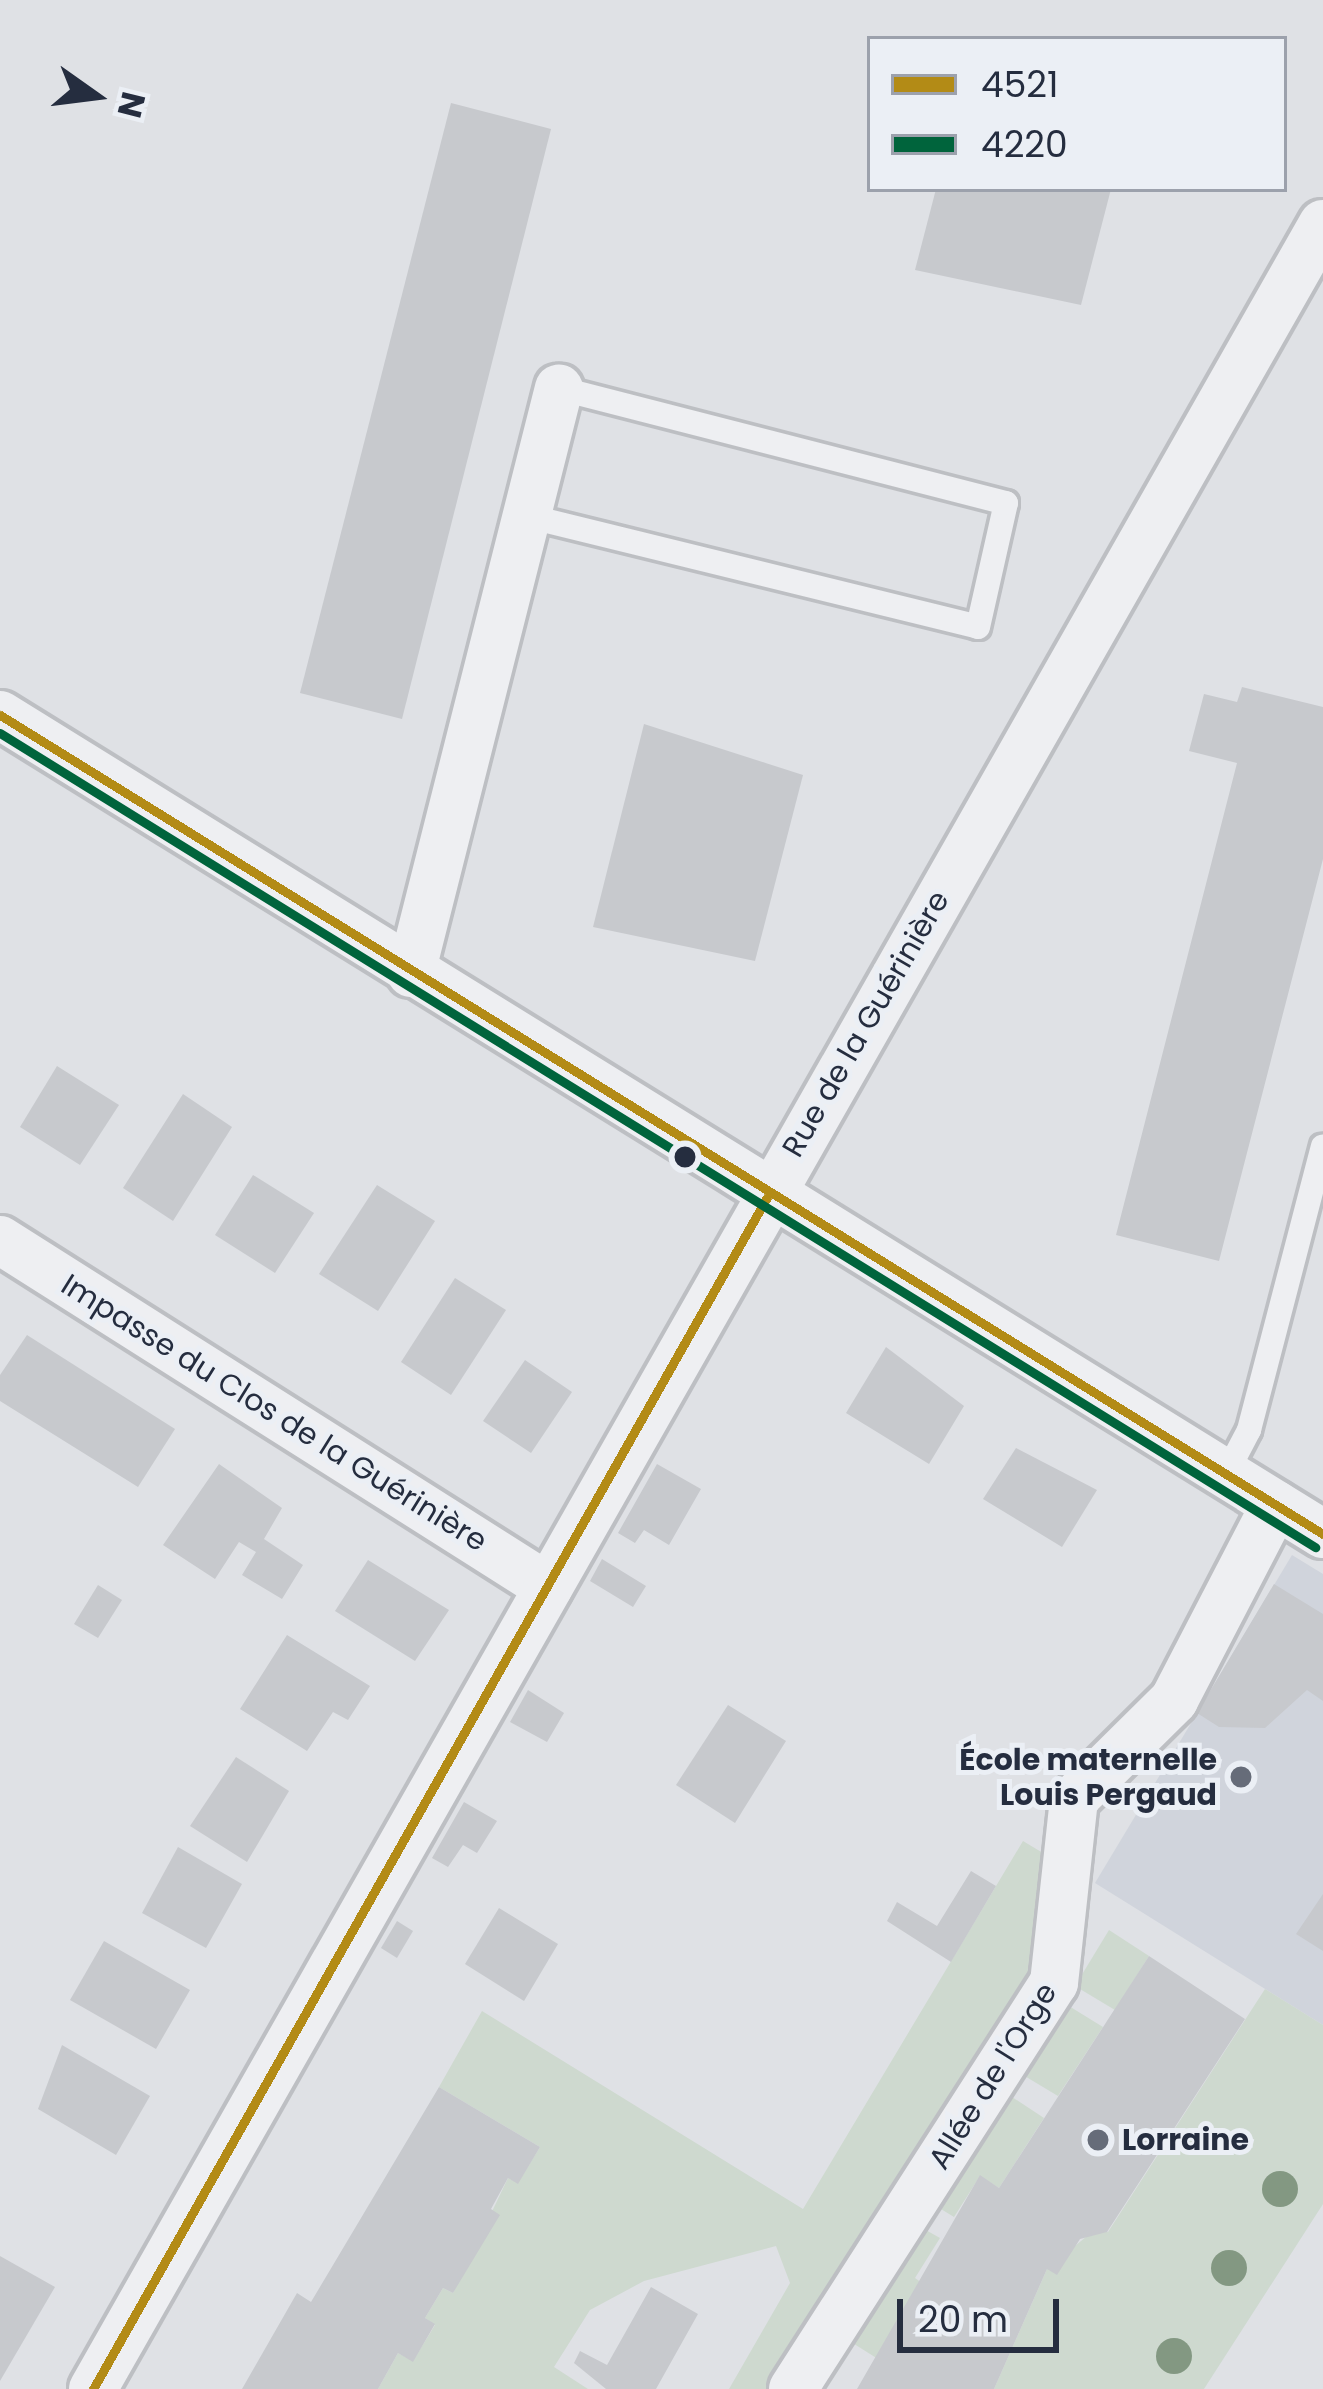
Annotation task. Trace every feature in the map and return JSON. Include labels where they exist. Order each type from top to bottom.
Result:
[{"type":"street","name":"Rue de la Guérinière","points":[[93,2389],[1323,224]]},
{"type":"street","points":[[411,973],[559,388]]},
{"type":"street","points":[[0,716],[767,1197],[1323,1534]]},
{"type":"street","name":"Impasse du Clos de la Guérinière","points":[[0,1240],[548,1587]]},
{"type":"street","name":"Allée de l'Orge","points":[[794,2389],[1054,1983],[1062,1863],[1090,1771],[1174,1700],[1276,1505]]},
{"type":"lane","points":[[527,516],[978,627],[1006,503],[559,388]]},
{"type":"lane","points":[[1226,1474],[1249,1430],[1323,1146]]},
{"type":"shaded area","name":"École maternelle Louis Pergaud","points":[[1292,1555],[1323,1574],[1323,2025],[1095,1883]]},
{"type":"shaded area","points":[[1023,1841],[1048,1856],[1048,1956],[773,2389],[729,2389],[790,2283],[776,2246],[644,2281],[590,2310],[554,2367],[588,2389],[378,2389],[398,2353],[413,2361],[435,2325],[425,2318],[443,2288],[453,2293],[508,2178],[518,2183],[540,2147],[439,2087],[482,2011],[803,2209]]},
{"type":"shaded area","points":[[1109,1930],[1149,1956],[1115,2010],[1075,1986]]},
{"type":"shaded area","points":[[1265,1989],[1323,2025],[1323,2204],[1204,2389],[994,2389],[1047,2269],[1098,2227],[1108,2232]]},
{"type":"shaded area","points":[[1064,2003],[1103,2027],[1058,2096],[1018,2072]]},
{"type":"shaded area","points":[[1006,2093],[1044,2118],[999,2188],[980,2176],[954,2217],[936,2206]]},
{"type":"shaded area","points":[[924,2229],[940,2238],[915,2278],[925,2285],[878,2359],[851,2342]]},
{"type":"building","points":[[451,103],[551,129],[402,719],[300,693]]},
{"type":"building","points":[[935,192],[1110,192],[1081,305],[915,270]]},
{"type":"building","points":[[1242,687],[1323,707],[1323,859],[1219,1261],[1116,1235],[1237,763],[1189,751],[1204,694],[1237,702]]},
{"type":"building","points":[[644,724],[803,775],[755,961],[593,927]]},
{"type":"building","points":[[57,1066],[119,1105],[80,1165],[20,1127]]},
{"type":"building","points":[[183,1094],[232,1127],[173,1221],[123,1188]]},
{"type":"building","points":[[253,1175],[314,1213],[275,1273],[215,1235]]},
{"type":"building","points":[[377,1185],[435,1221],[378,1311],[319,1274]]},
{"type":"building","points":[[455,1278],[506,1310],[451,1395],[401,1362]]},
{"type":"building","points":[[27,1335],[175,1429],[138,1487],[0,1401],[0,1375]]},
{"type":"building","points":[[886,1347],[964,1406],[929,1464],[846,1413]]},
{"type":"building","points":[[525,1360],[572,1392],[531,1453],[483,1421]]},
{"type":"building","points":[[1016,1448],[1097,1490],[1062,1547],[983,1499]]},
{"type":"building","points":[[219,1464],[282,1508],[264,1539],[303,1565],[282,1599],[242,1575],[256,1552],[239,1542],[215,1579],[163,1545]]},
{"type":"building","points":[[657,1464],[701,1489],[669,1545],[644,1530],[635,1543],[618,1533]]},
{"type":"building","points":[[602,1559],[646,1586],[633,1607],[590,1581]]},
{"type":"building","points":[[368,1560],[449,1610],[415,1661],[335,1611]]},
{"type":"building","points":[[1274,1584],[1323,1614],[1323,1701],[1307,1690],[1265,1728],[1219,1727],[1197,1713]]},
{"type":"building","points":[[98,1585],[122,1600],[98,1638],[74,1624]]},
{"type":"building","points":[[287,1635],[370,1686],[348,1720],[333,1712],[307,1751],[240,1709]]},
{"type":"building","points":[[528,1690],[564,1713],[547,1742],[510,1722]]},
{"type":"building","points":[[728,1705],[786,1741],[735,1823],[676,1785]]},
{"type":"building","points":[[236,1757],[289,1791],[247,1862],[190,1826]]},
{"type":"building","points":[[464,1802],[497,1821],[477,1853],[463,1845],[448,1867],[432,1858]]},
{"type":"building","points":[[178,1847],[242,1884],[206,1948],[142,1913]]},
{"type":"building","points":[[971,1871],[996,1886],[951,1962],[887,1921],[897,1902],[937,1926]]},
{"type":"building","points":[[1323,1894],[1323,1951],[1296,1934]]},
{"type":"building","points":[[499,1908],[558,1944],[524,2001],[465,1964]]},
{"type":"building","points":[[397,1921],[413,1931],[397,1958],[381,1948]]},
{"type":"building","points":[[104,1941],[190,1990],[156,2049],[70,2000]]},
{"type":"building","points":[[1149,1956],[1245,2019],[1107,2232],[1080,2239],[1057,2275],[1047,2269],[994,2389],[857,2389],[980,2175],[999,2188]]},
{"type":"building","points":[[62,2045],[150,2096],[116,2155],[38,2109]]},
{"type":"building","points":[[439,2087],[540,2147],[518,2184],[508,2178],[491,2209],[500,2215],[453,2293],[443,2288],[425,2318],[435,2324],[413,2362],[398,2353],[378,2389],[242,2389],[297,2293],[311,2302]]},
{"type":"building","points":[[0,2256],[55,2287],[0,2381]]},
{"type":"building","points":[[651,2287],[698,2314],[656,2389],[606,2389],[574,2363],[580,2351],[607,2365]]},
{"type":"transit line","name":"4521","points":[[0,715],[1323,1534]]},
{"type":"transit line","name":"4220","points":[[0,733],[1315,1547]]},
{"type":"transit line","name":"4521","points":[[93,2389],[767,1197]]},
{"type":"place","name":"École maternelle Louis Pergaud","points":[[1241,1777]]},
{"type":"place","name":"Lorraine","points":[[1098,2140]]}]
